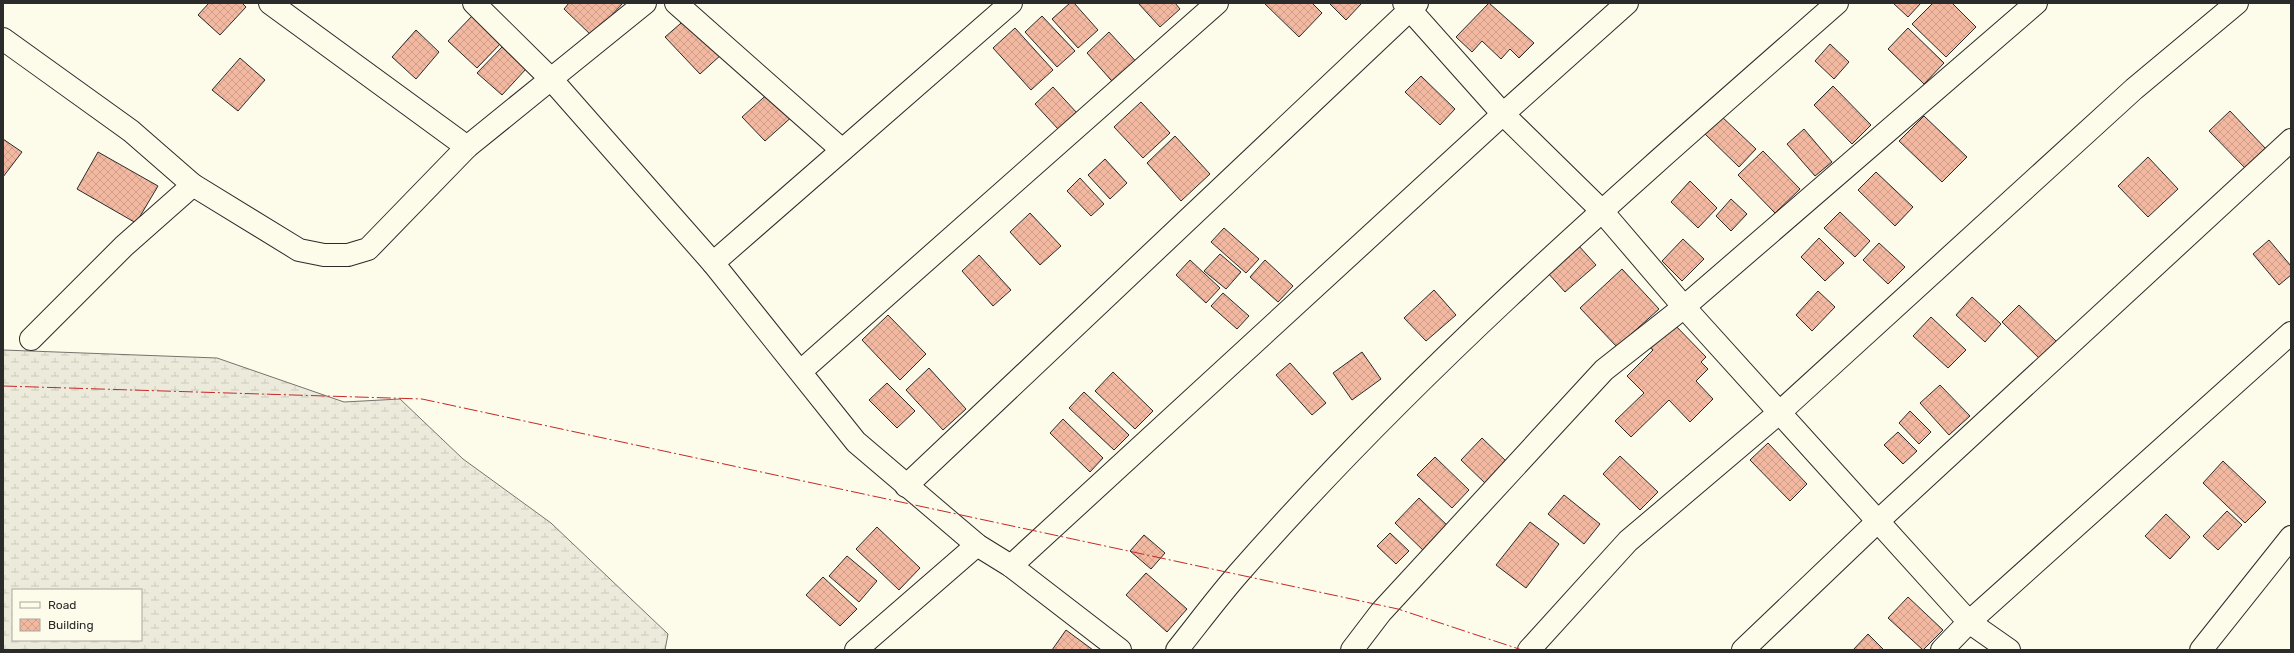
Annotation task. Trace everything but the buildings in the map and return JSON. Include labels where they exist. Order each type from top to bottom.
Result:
[{"type":"street","points":[[270,3],[467,147]]},
{"type":"street","points":[[474,3],[551,79],[713,263],[801,371],[856,442],[977,545],[1011,566],[1120,650]]},
{"type":"street","points":[[3,39],[131,131],[193,185],[299,250],[324,255],[348,255],[368,249],[467,147],[645,3]]},
{"type":"street","points":[[676,3],[842,150]]},
{"type":"street","points":[[713,263],[1011,3]]},
{"type":"street","points":[[801,371],[1218,3]]},
{"type":"street","points":[[1011,566],[1503,114],[1627,3]]},
{"type":"street","points":[[1177,650],[1238,574],[1393,408],[1601,210],[1837,3]]},
{"type":"street","points":[[1352,650],[1381,612],[1604,370],[1684,307],[2036,3]]},
{"type":"street","points":[[1529,650],[1628,541],[1780,412],[2134,89],[2237,3]]},
{"type":"street","points":[[906,486],[1410,5],[1503,114],[1601,210],[1684,307],[1969,622],[2009,650]]},
{"type":"street","points":[[1743,650],[1877,522],[2291,140]]},
{"type":"street","points":[[31,339],[124,246],[193,185]]},
{"type":"street","points":[[1942,650],[1969,622],[2291,332]]},
{"type":"street","points":[[2201,650],[2291,537]]},
{"type":"street","points":[[856,650],[977,545]]},
{"type":"green space","points":[[3,350],[217,358],[344,402],[400,399],[463,459],[551,523],[668,634],[665,650],[3,650]]},
{"type":"power","points":[[3,386],[422,399],[1398,609],[1522,650]]}]
